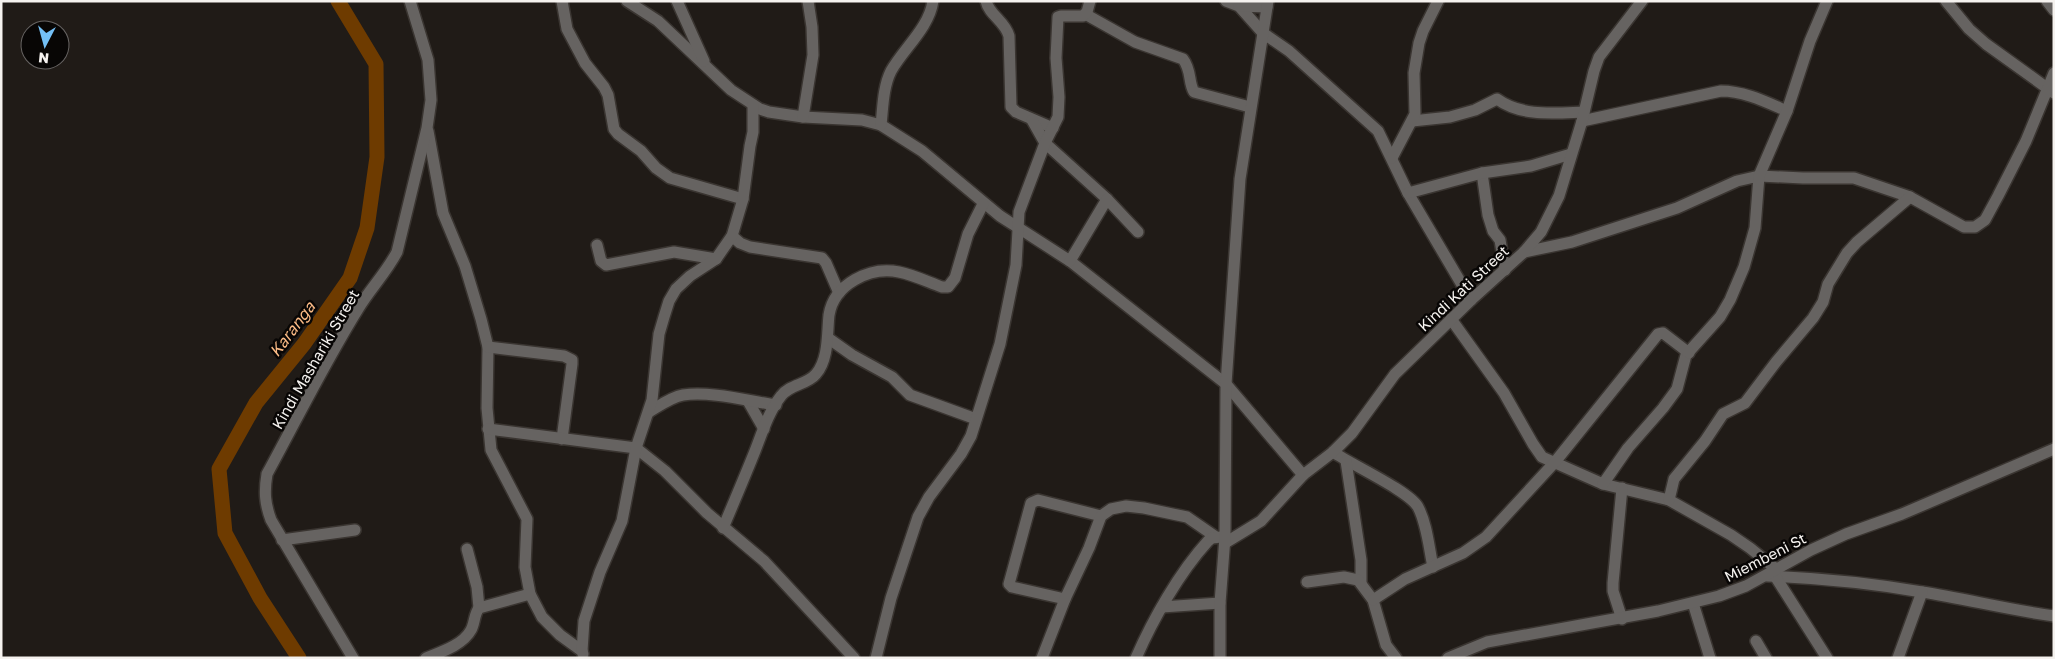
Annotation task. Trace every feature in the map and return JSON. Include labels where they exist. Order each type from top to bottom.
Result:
[{"type":"street","name":"Kindi Mashariki Street","points":[[353,658],[336,625],[271,520],[265,504],[264,489],[267,474],[359,308],[388,269],[397,252],[427,128],[431,100],[428,60],[410,1]]},
{"type":"street","points":[[562,1],[567,29],[585,62],[604,87],[608,96],[614,129],[618,134],[642,152],[656,168],[670,178],[743,199]]},
{"type":"street","points":[[627,1],[658,21],[731,90],[754,105],[769,112],[803,117],[862,120],[881,125],[922,151],[983,204],[1070,261],[1226,384],[1303,475]]},
{"type":"street","points":[[677,1],[706,66]]},
{"type":"street","points":[[803,117],[813,55],[812,27],[808,1]]},
{"type":"street","points":[[881,125],[885,93],[892,71],[926,20],[933,1]]},
{"type":"street","points":[[986,1],[990,10],[1004,25],[1009,36],[1011,107],[1016,112],[1032,120],[1054,128]]},
{"type":"street","points":[[1085,14],[1090,1]]},
{"type":"street","points":[[1220,658],[1226,384],[1240,178],[1267,4],[1239,6],[1226,1]]},
{"type":"street","points":[[1392,158],[1412,121],[1416,108],[1414,73],[1419,43],[1438,1]]},
{"type":"street","name":"Kindi Kati Street","points":[[1136,658],[1144,638],[1162,606],[1198,552],[1208,541],[1222,539],[1260,521],[1303,475],[1333,452],[1352,433],[1395,374],[1471,300],[1524,252],[1541,232],[1558,196],[1599,57],[1642,1]]},
{"type":"street","points":[[1603,484],[1628,448],[1677,389],[1684,360],[1720,317],[1744,267],[1755,228],[1759,176],[1787,111],[1810,41],[1827,1]]},
{"type":"street","points":[[1946,1],[1969,29],[1986,44],[2050,90]]},
{"type":"street","points":[[2047,1],[2054,10]]},
{"type":"street","points":[[1239,6],[1263,33],[1289,51],[1378,131],[1408,193],[1471,300]]},
{"type":"street","points":[[876,658],[891,598],[918,517],[929,496],[961,454],[970,436],[1000,344],[1016,265],[1019,212],[1045,143],[1054,128],[1059,110],[1056,58],[1058,17],[1085,14],[1135,42],[1183,59],[1190,72],[1191,87],[1194,92],[1250,107]]},
{"type":"street","points":[[1524,252],[1572,242],[1677,208],[1737,181],[1759,176],[1854,178],[1910,197],[1964,227],[1969,228],[1979,225],[1985,220],[2026,141],[2050,90],[2054,73]]},
{"type":"street","points":[[1412,121],[1450,117],[1475,110],[1497,99],[1514,109],[1525,112],[1583,116],[1721,91],[1740,93],[1787,111]]},
{"type":"street","points":[[583,654],[584,621],[600,572],[622,521],[636,448],[649,412],[654,386],[659,334],[669,301],[676,289],[690,276],[716,259],[732,236],[743,199],[753,132],[754,105]]},
{"type":"street","points":[[1032,120],[1045,143],[1107,199],[1138,232]]},
{"type":"street","points":[[427,128],[443,214],[465,266],[482,319],[488,348],[486,408],[491,450],[528,519],[525,567],[530,594],[542,617],[583,654]]},
{"type":"street","points":[[1408,193],[1482,173],[1531,166],[1571,154]]},
{"type":"street","points":[[1482,173],[1488,215],[1493,231],[1500,240],[1505,270]]},
{"type":"street","points":[[1669,500],[1674,479],[1705,442],[1723,414],[1745,403],[1816,313],[1823,302],[1828,284],[1847,253],[1857,242],[1910,197]]},
{"type":"street","points":[[1070,261],[1107,199]]},
{"type":"street","points":[[723,528],[764,428],[776,405],[787,390],[808,380],[816,374],[821,365],[828,338],[830,312],[839,293],[858,278],[872,272],[886,271],[900,272],[948,288],[955,278],[968,234],[983,204]]},
{"type":"street","points":[[732,236],[740,243],[750,247],[822,258],[839,293]]},
{"type":"street","points":[[597,245],[601,261],[606,265],[674,252],[716,259]]},
{"type":"street","points":[[1451,319],[1504,392],[1542,457],[1603,484],[1669,500],[1750,548],[1773,574],[1827,658]]},
{"type":"street","points":[[1373,600],[1405,578],[1463,553],[1486,537],[1555,462],[1658,334],[1663,333],[1689,352]]},
{"type":"street","points":[[828,338],[866,363],[892,377],[910,395],[976,419]]},
{"type":"street","points":[[488,348],[564,356],[572,360],[562,439]]},
{"type":"street","points":[[649,412],[683,395],[699,394],[776,405]]},
{"type":"street","points":[[748,401],[764,428]]},
{"type":"street","points":[[488,429],[636,448],[666,471],[723,528],[764,561],[854,658]]},
{"type":"street","name":"Miembeni St","points":[[1448,658],[1487,642],[1622,619],[1693,604],[1746,586],[1773,574],[1811,550],[1846,534],[1902,514],[2054,450]]},
{"type":"street","points":[[1333,452],[1396,488],[1410,497],[1418,506],[1425,527],[1433,567]]},
{"type":"street","points":[[1346,461],[1361,560],[1361,583]]},
{"type":"street","points":[[1622,488],[1613,583],[1622,619]]},
{"type":"street","points":[[1065,599],[1012,587],[1009,584],[1031,503],[1034,500],[1044,501],[1101,516]]},
{"type":"street","points":[[1042,658],[1065,599],[1090,548],[1101,516],[1111,509],[1126,506],[1152,509],[1187,517],[1222,539]]},
{"type":"street","points":[[282,540],[355,530]]},
{"type":"street","points":[[426,658],[452,647],[468,635],[472,629],[479,608],[477,587],[466,549]]},
{"type":"street","points":[[1773,574],[1922,592],[2054,616]]},
{"type":"street","points":[[1307,582],[1344,577],[1361,583],[1373,600],[1386,645],[1396,658]]},
{"type":"street","points":[[1898,658],[1922,592]]},
{"type":"street","points":[[479,608],[530,594]]},
{"type":"street","points":[[1162,606],[1220,603]]},
{"type":"street","points":[[1693,604],[1710,658]]},
{"type":"street","points":[[1756,642],[1766,658]]},
{"type":"street","points":[[1469,648],[1476,658]]},
{"type":"waterway","name":"Karanga","points":[[299,658],[260,598],[225,533],[219,469],[256,403],[304,344],[350,278],[367,228],[377,157],[376,64],[338,1]]}]
